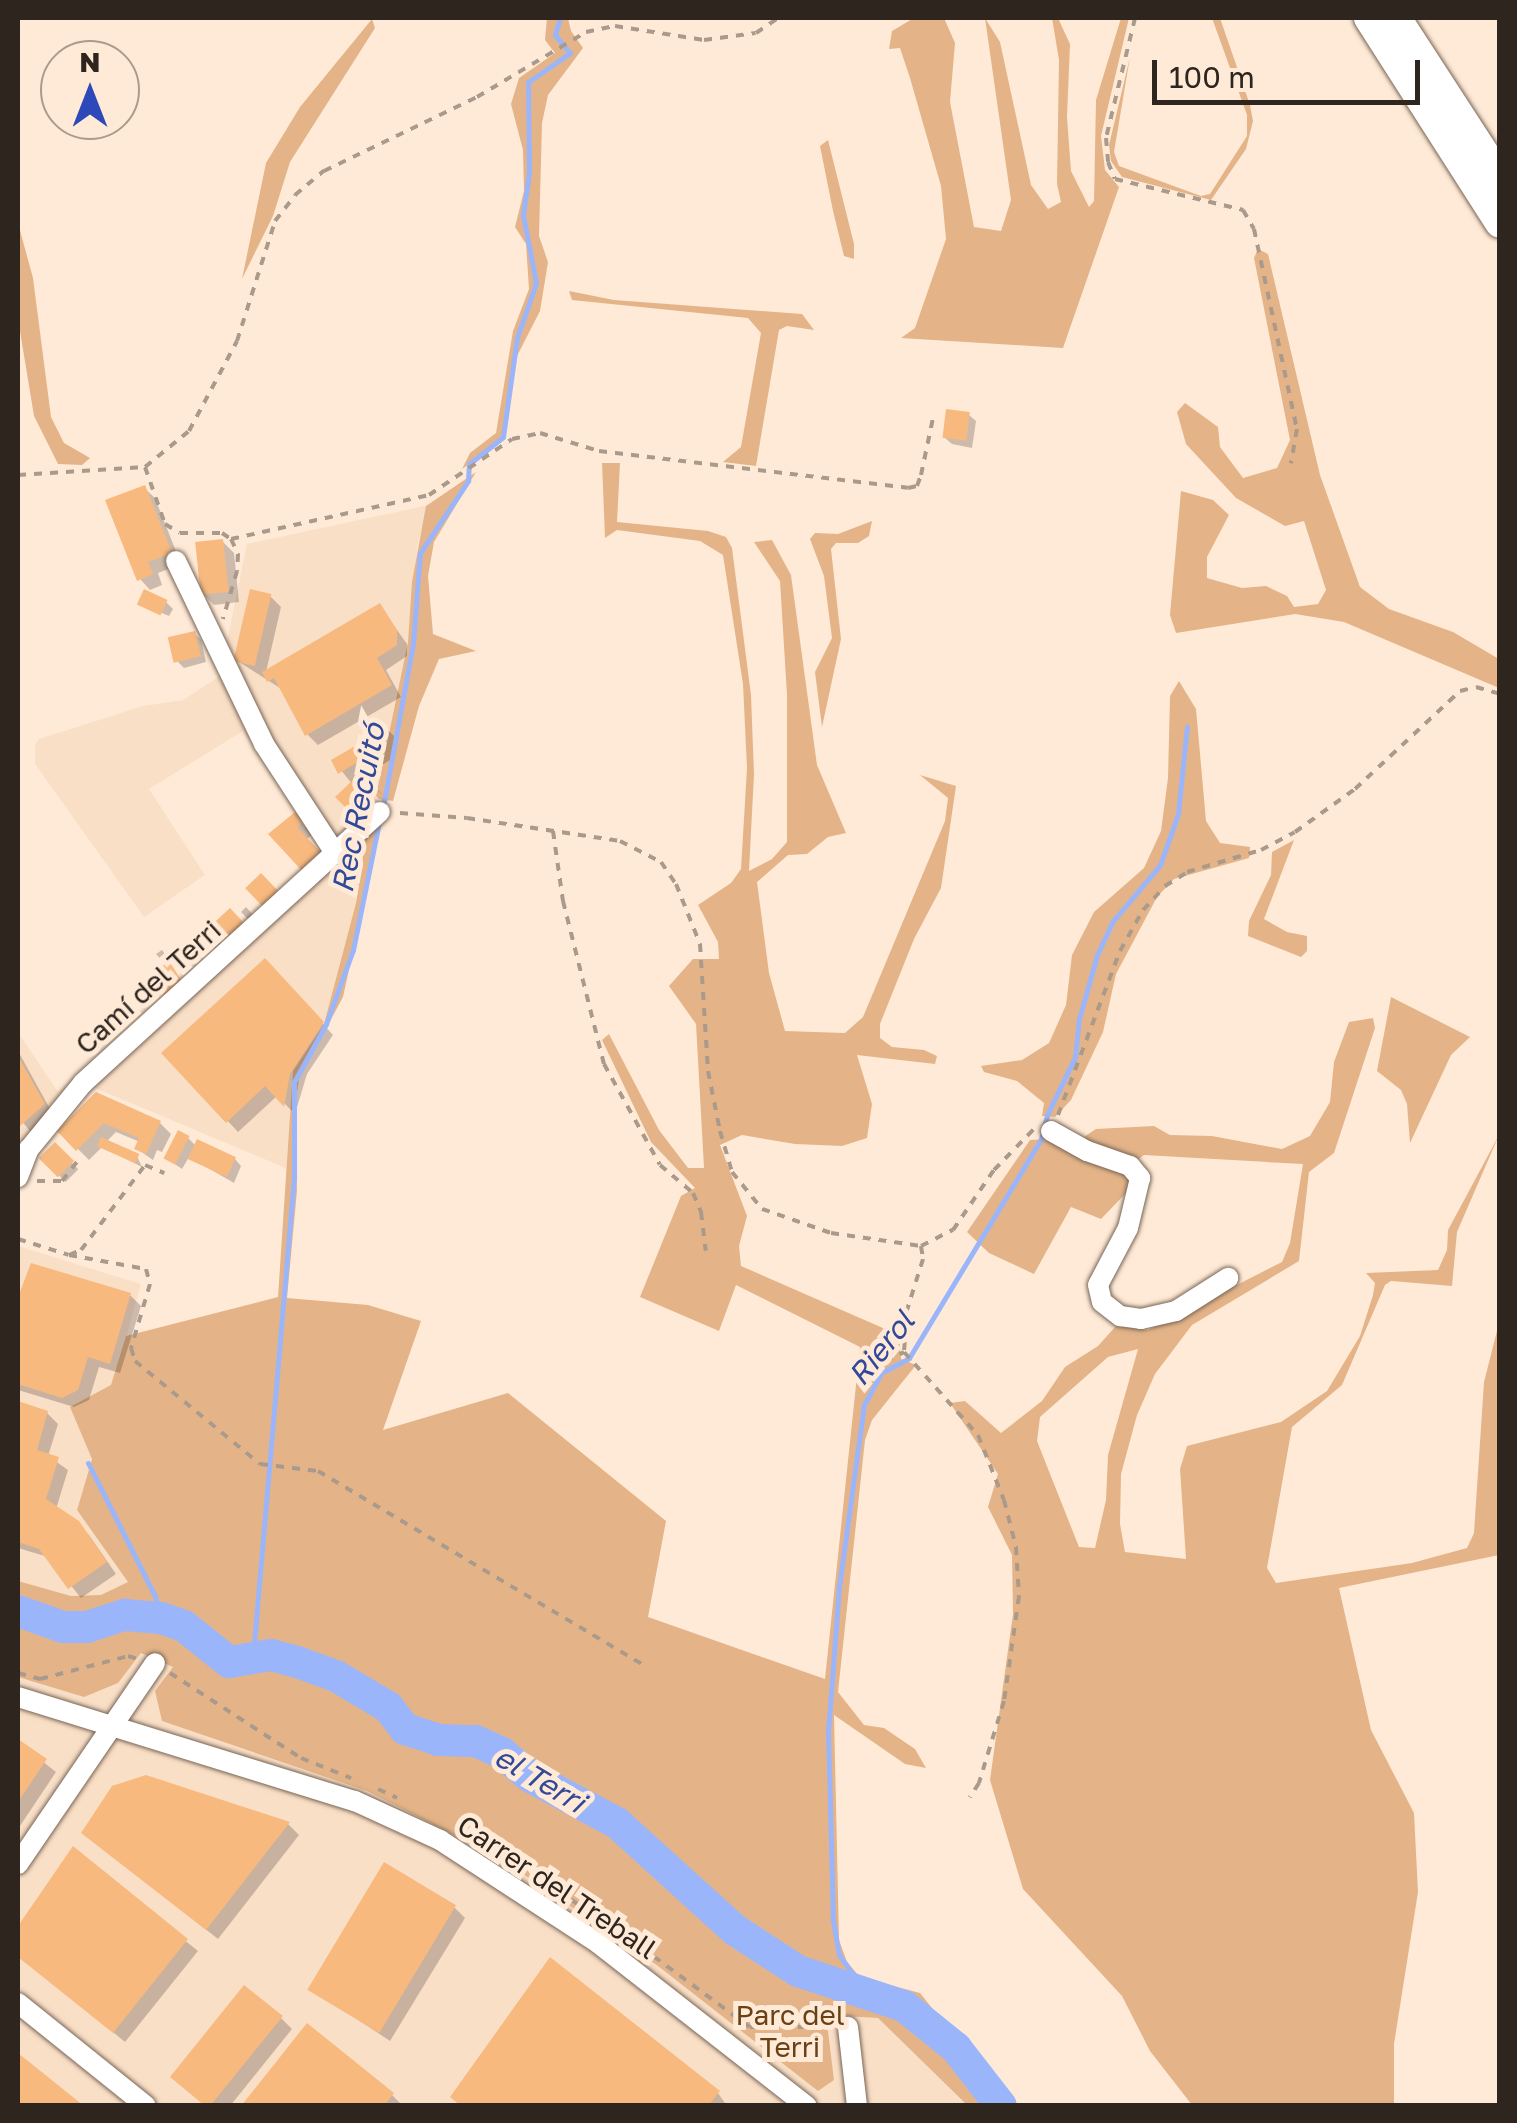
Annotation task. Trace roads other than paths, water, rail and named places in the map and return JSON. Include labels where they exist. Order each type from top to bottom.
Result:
[{"type":"highway","points":[[1369,18],[1500,223]]},
{"type":"highway","points":[[1396,18],[1500,178]]},
{"type":"street","points":[[176,560],[264,744],[335,854]]},
{"type":"street","name":"Camí del Terri","points":[[24,1179],[46,1125],[83,1083],[380,812]]},
{"type":"street","points":[[1051,1131],[1086,1151],[1130,1166],[1140,1178],[1128,1228],[1098,1286],[1102,1302],[1120,1316],[1141,1319],[1176,1312],[1228,1278]]},
{"type":"street","points":[[18,1864],[154,1663]]},
{"type":"street","name":"Carrer del Treball","points":[[18,1697],[354,1801],[440,1840],[598,1942],[808,2106]]},
{"type":"street","points":[[18,2003],[146,2106]]},
{"type":"street","points":[[848,2027],[857,2106]]},
{"type":"waterway","name":"Rec Recuitó","points":[[383,807],[413,643],[420,553],[468,481],[469,464],[503,437],[517,338],[536,283],[523,215],[529,173],[528,82],[570,53],[555,35],[560,18]]},
{"type":"waterway","name":"Rierol","points":[[865,1991],[839,1955],[833,1921],[828,1733],[839,1587],[864,1405],[881,1373],[909,1358],[1041,1139],[1047,1115],[1075,1057],[1079,1019],[1097,955],[1113,921],[1160,865],[1178,814],[1187,726]]},
{"type":"waterway","name":"Rec Recuitó","points":[[253,1655],[294,1179],[294,1082],[326,1024],[353,950],[379,822]]},
{"type":"waterway","points":[[88,1463],[155,1596],[161,1618]]},
{"type":"waterway","name":"el Terri","points":[[18,1611],[63,1627],[87,1627],[125,1615],[161,1618],[184,1626],[229,1662],[271,1655],[300,1663],[336,1676],[388,1707],[405,1729],[438,1740],[476,1741],[502,1753],[529,1776],[617,1823],[735,1930],[798,1971],[904,2006],[956,2048],[1001,2106]]},
{"type":"park label","name":"Parc del Terri","points":[[790,2031]]}]
